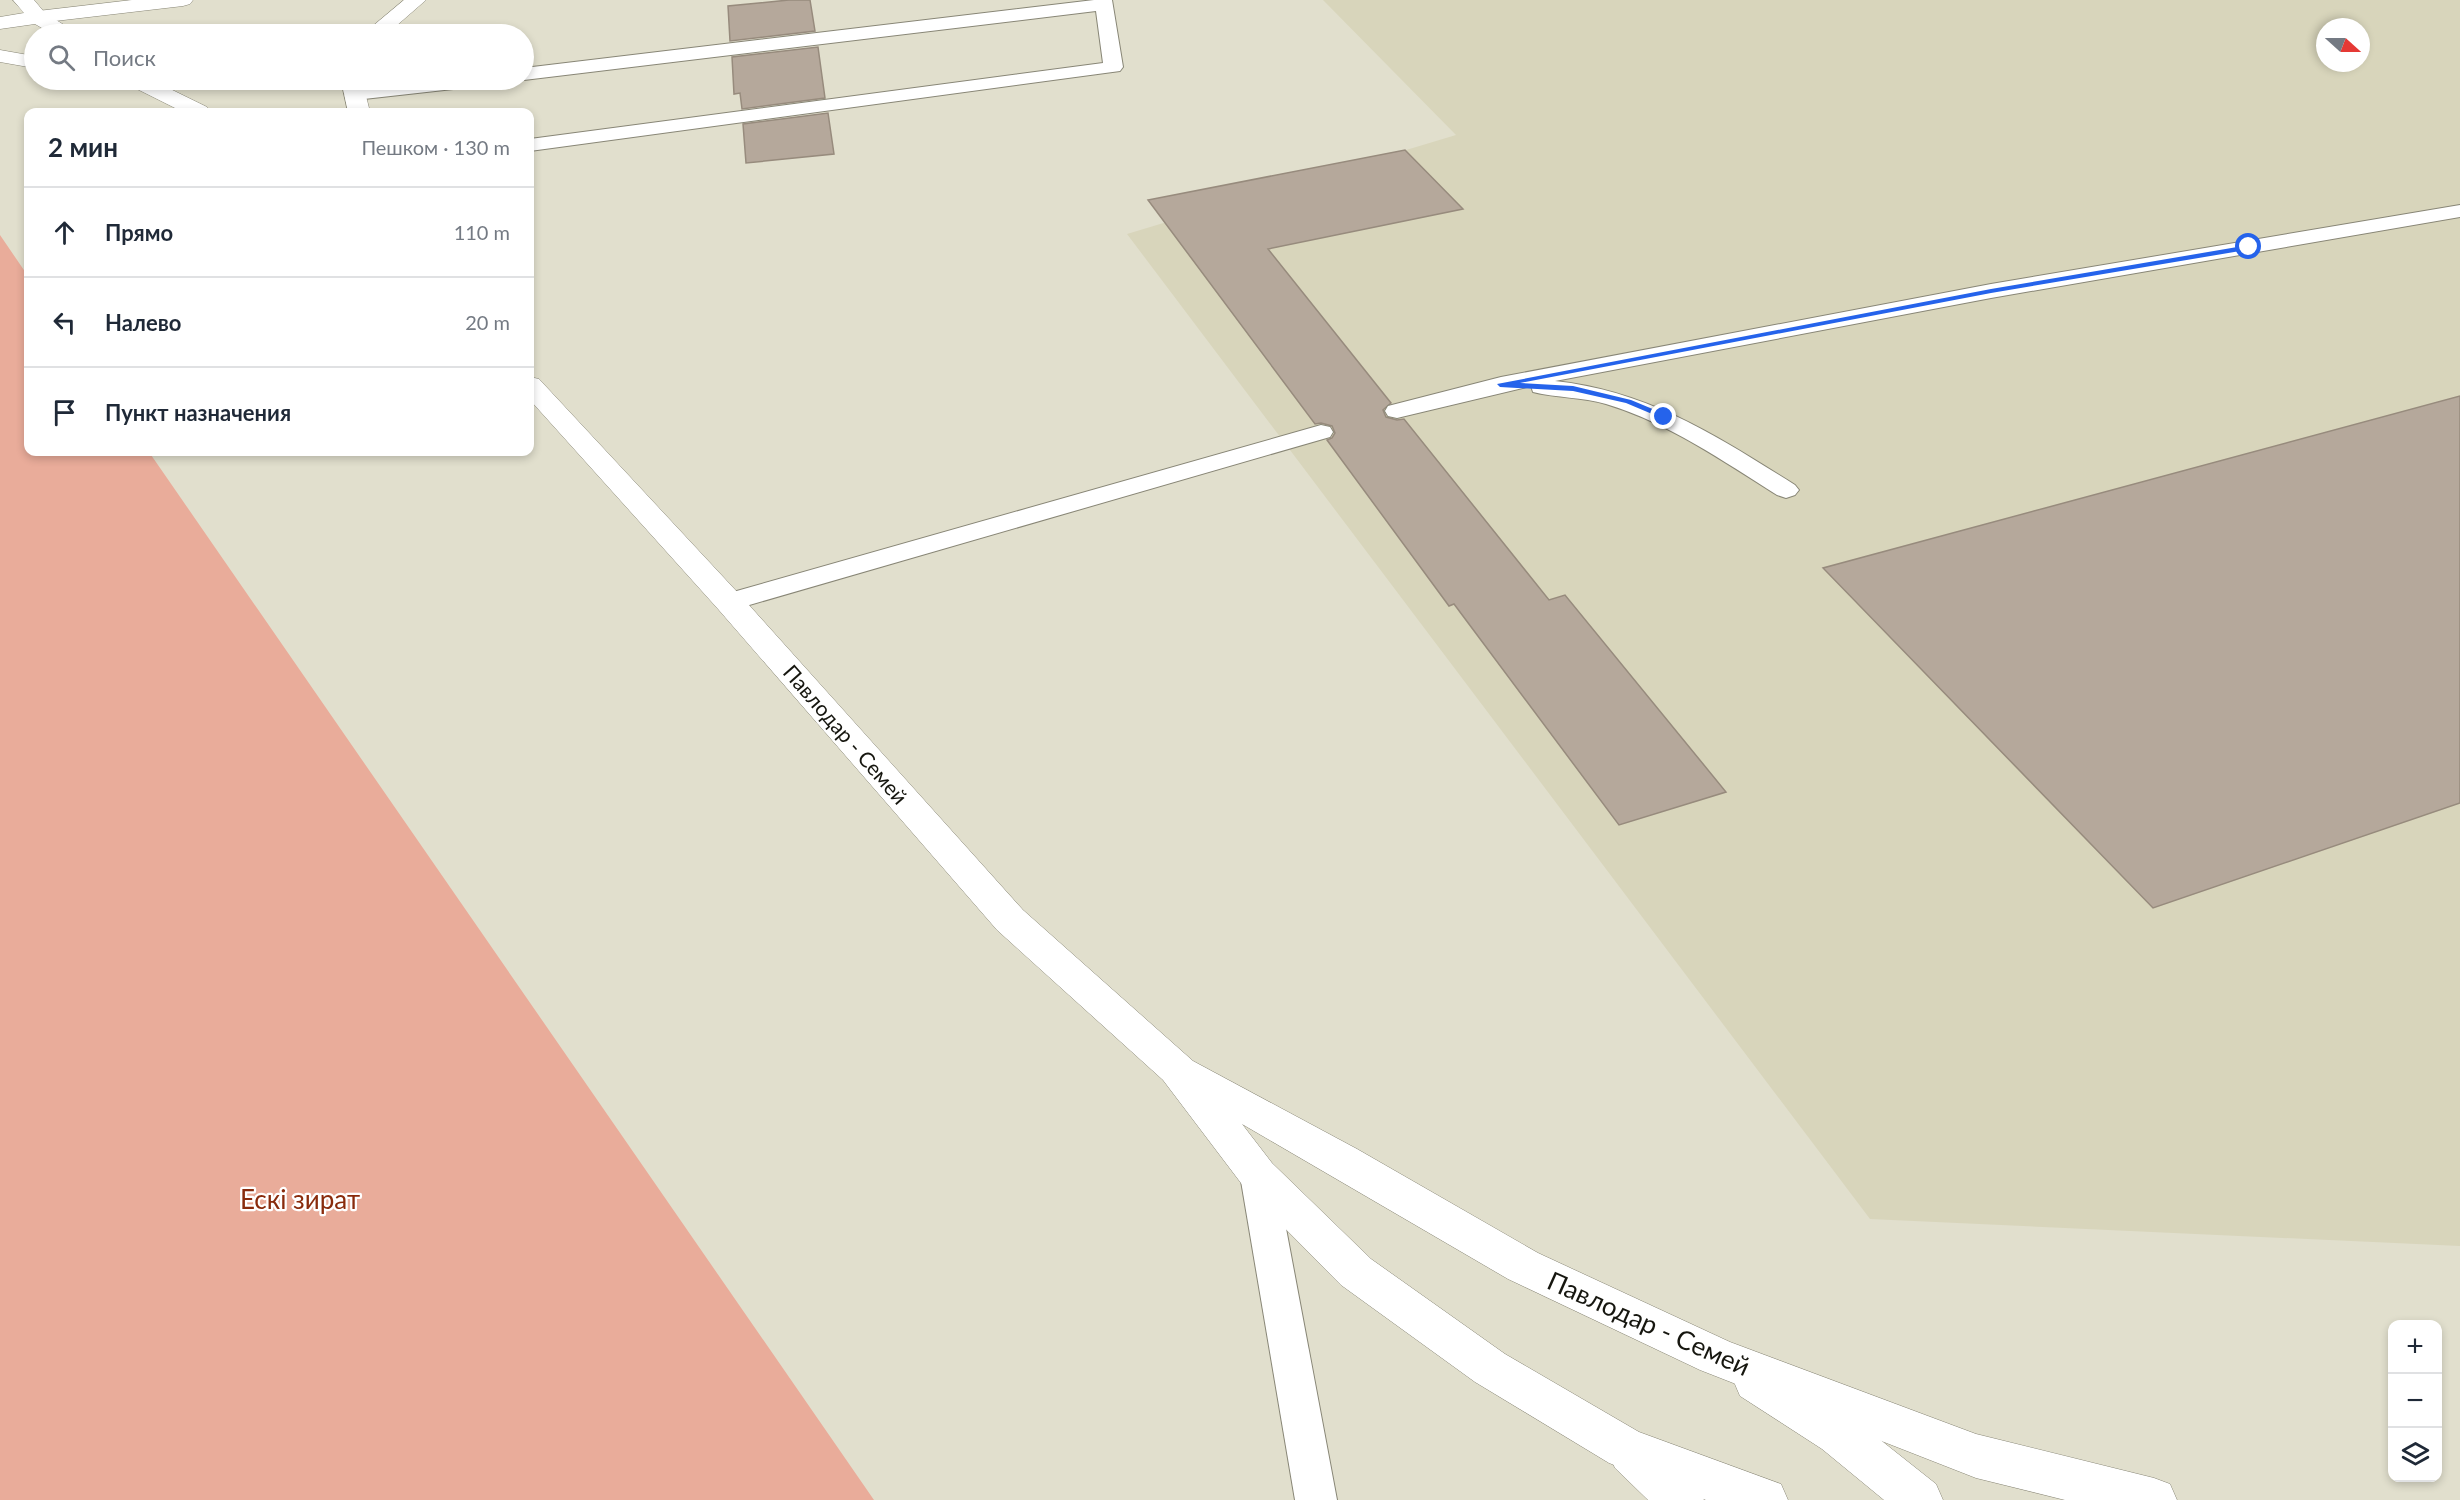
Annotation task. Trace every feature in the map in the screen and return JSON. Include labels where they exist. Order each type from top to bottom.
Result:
[{"type":"main road","points":[[23,0],[38,17],[49,24]]},
{"type":"main road","points":[[0,22],[183,0]]},
{"type":"main road","points":[[387,24],[416,0]]},
{"type":"main road","points":[[0,56],[24,60]]},
{"type":"main road","points":[[156,90],[191,108]]},
{"type":"main road","name":"Павлодар - Семей","points":[[534,389],[729,602],[1010,921],[1177,1069],[1258,1175],[1356,1272],[1490,1368],[1625,1448],[1765,1500]]},
{"type":"main road","name":"Павлодар - Семей","points":[[1177,1069],[1343,1161],[1523,1266],[1715,1356],[1976,1456],[2154,1500]]},
{"type":"main road","points":[[1715,1356],[1838,1434],[1920,1500]]},
{"type":"main road","points":[[1625,1448],[1681,1500]]},
{"type":"lane","points":[[534,73],[1103,3],[1113,67],[534,145]]},
{"type":"lane","points":[[355,96],[402,90]]},
{"type":"lane","points":[[1397,411],[1500,384],[1991,291],[2460,211]]},
{"type":"lane","points":[[1500,384],[1573,388],[1629,402],[1682,424],[1786,490]]},
{"type":"lane","points":[[729,602],[1321,432]]},
{"type":"lane","points":[[1258,1175],[1316,1500]]},
{"type":"shaded area","points":[[1323,0],[2460,0],[2460,1246],[1870,1219],[1127,234],[1456,135]]},
{"type":"green space","name":"Ескі зират","points":[[0,235],[24,270],[24,456],[152,456],[874,1500],[0,1500]]},
{"type":"building","points":[[810,0],[815,31],[730,41],[728,6]]},
{"type":"building","points":[[818,47],[825,98],[742,109],[740,93],[734,94],[732,57]]},
{"type":"building","points":[[828,113],[834,154],[746,163],[743,124]]},
{"type":"building","points":[[1405,150],[1463,209],[1268,249],[1391,403],[1383,410],[1386,417],[1404,419],[1549,600],[1565,595],[1726,792],[1619,825],[1454,604],[1449,606],[1327,440],[1335,433],[1332,426],[1315,424],[1148,200]]},
{"type":"building","points":[[2460,396],[2460,803],[2153,908],[1823,568]]},
{"type":"route","points":[[1664,417],[1629,402],[1573,388],[1500,384],[1991,291],[2249,247]]}]
